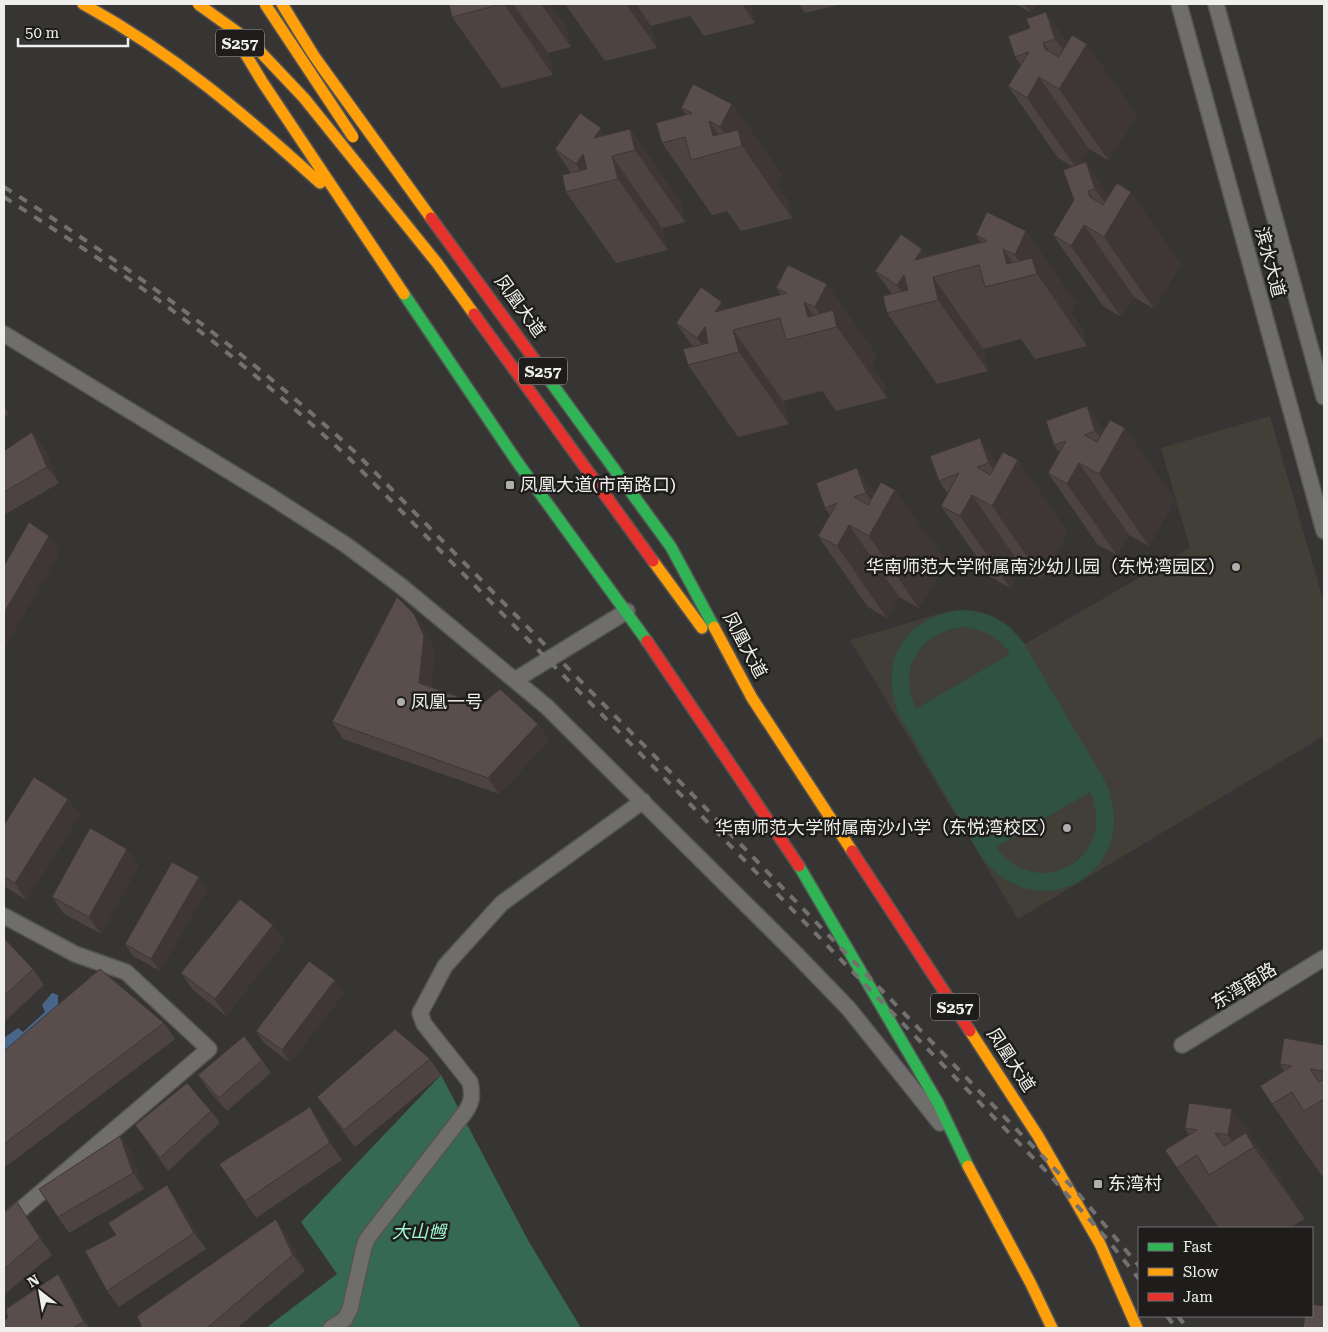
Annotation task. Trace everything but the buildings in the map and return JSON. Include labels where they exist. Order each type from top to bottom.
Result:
[{"type":"main road","points":[[82,4],[106,15],[198,76],[344,205]]},
{"type":"main road","name":"S257","points":[[198,4],[251,42],[304,98],[437,263],[752,698]]},
{"type":"main road","name":"S257","points":[[216,4],[264,83],[344,205],[518,463],[627,611],[797,862],[938,1103],[968,1166],[1031,1284],[1052,1328]]},
{"type":"main road","points":[[265,4],[437,263]]},
{"type":"main road","name":"凤凰大道","points":[[282,4],[314,56],[671,547],[752,698],[1038,1136],[1100,1244],[1137,1328]]},
{"type":"main road","points":[[293,4],[300,35]]},
{"type":"main road","points":[[264,83],[262,66],[272,56],[283,53],[314,56]]},
{"type":"street","name":"滨水大道","points":[[1179,4],[1324,531]]},
{"type":"street","name":"滨水大道","points":[[1216,4],[1324,397]]},
{"type":"street","points":[[4,334],[346,544],[401,586],[547,707],[849,1008],[944,1128],[968,1166]]},
{"type":"street","points":[[515,680],[627,611]]},
{"type":"street","points":[[331,1328],[345,1319],[350,1309],[367,1239],[463,1116],[471,1102],[470,1082],[424,1024],[420,1013],[445,966],[502,903],[643,801]]},
{"type":"street","points":[[4,916],[75,954],[126,972],[208,1049],[4,1224]]},
{"type":"street","name":"东湾南路","points":[[1182,1045],[1324,958]]},
{"type":"shaded area","name":"华南师范大学附属南沙小学（东悦湾校区）","points":[[1270,416],[1324,603],[1324,736],[1018,919],[850,640],[948,611],[963,610],[978,611],[1005,623],[1025,644],[1190,548],[1161,448]]},
{"type":"green space","points":[[963,610],[983,613],[1006,624],[1019,637],[1106,783],[1114,815],[1111,842],[1098,865],[1079,881],[1056,890],[1030,889],[1004,879],[981,856],[900,717],[893,697],[891,678],[894,661],[900,646],[911,632],[925,622],[942,614]],"holes":[[[963,627],[990,635],[1001,643],[1010,654],[916,709],[909,680],[911,667],[916,655],[934,636],[948,630]],[[1090,792],[1096,815],[1094,836],[1084,853],[1070,866],[1052,872],[1032,872],[1013,864],[996,847]]]},
{"type":"green space","name":"大山乸","points":[[441,1075],[529,1242],[581,1328],[266,1328],[337,1274],[301,1222]]},
{"type":"water","points":[[52,993],[58,995],[58,1009],[4,1055],[4,1038],[18,1028],[23,1032],[45,1012],[42,1005]]},
{"type":"railway","points":[[4,187],[51,217],[186,312],[273,380],[356,453],[688,790],[1077,1192],[1138,1265]]},
{"type":"railway","points":[[4,197],[117,271],[218,345],[298,412],[350,459],[686,800],[1045,1170],[1107,1239],[1138,1278]]},
{"type":"railway","points":[[1168,1317],[1176,1328]]},
{"type":"railway","points":[[1179,1317],[1187,1328]]},
{"type":"traffic: fast","points":[[404,294],[518,463],[647,641]]},
{"type":"traffic: fast","points":[[542,370],[671,547],[714,627]]},
{"type":"traffic: fast","points":[[799,866],[938,1103],[968,1166]]},
{"type":"traffic: slow","points":[[83,4],[148,43],[178,64],[236,109],[320,183]]},
{"type":"traffic: slow","points":[[198,4],[251,42],[304,98],[437,263],[474,314]]},
{"type":"traffic: slow","points":[[265,4],[353,137]]},
{"type":"traffic: slow","points":[[282,4],[314,56],[431,218]]},
{"type":"traffic: slow","points":[[228,25],[263,83],[404,294]]},
{"type":"traffic: slow","points":[[653,561],[702,628]]},
{"type":"traffic: slow","points":[[714,627],[752,698],[852,851]]},
{"type":"traffic: slow","points":[[970,1031],[1038,1136],[1100,1244],[1137,1328]]},
{"type":"traffic: slow","points":[[968,1166],[1031,1284],[1052,1328]]},
{"type":"traffic: jam","points":[[431,218],[542,370]]},
{"type":"traffic: jam","points":[[474,314],[653,561]]},
{"type":"traffic: jam","points":[[647,641],[799,866]]},
{"type":"traffic: jam","points":[[852,851],[970,1031]]},
{"type":"place","name":"凤凰大道(市南路口)","points":[[510,485]]},
{"type":"place","name":"华南师范大学附属南沙幼儿园（东悦湾园区）","points":[[1236,567]]},
{"type":"place","name":"凤凰一号","points":[[401,702]]},
{"type":"place","name":"华南师范大学附属南沙小学（东悦湾校区）","points":[[1067,828]]},
{"type":"place","name":"东湾村","points":[[1098,1184]]}]
